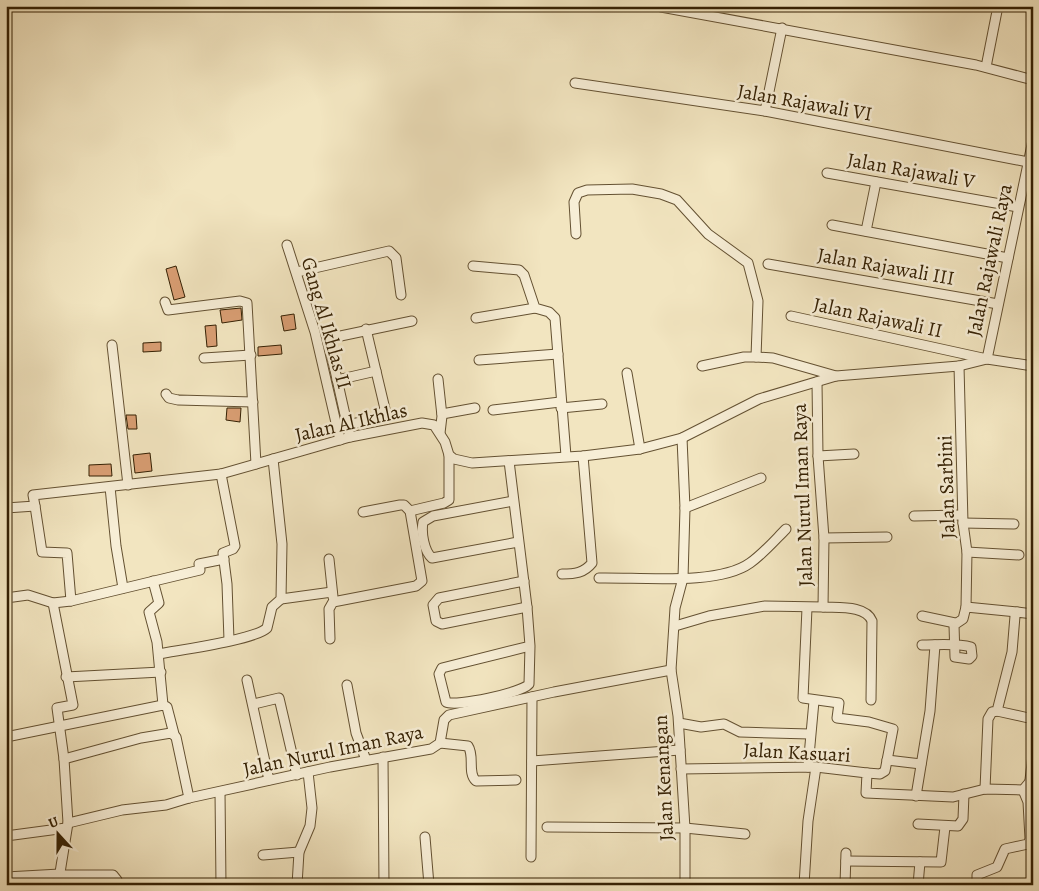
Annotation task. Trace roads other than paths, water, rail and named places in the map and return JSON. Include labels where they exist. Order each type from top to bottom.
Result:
[{"type":"street","points":[[986,67],[998,6]]},
{"type":"street","points":[[661,8],[691,9],[986,67],[1033,80]]},
{"type":"street","points":[[765,111],[782,28]]},
{"type":"street","name":"Jalan Rajawali VI","points":[[575,83],[765,111],[1028,162]]},
{"type":"street","name":"Jalan Rajawali Raya","points":[[986,359],[1033,140]]},
{"type":"street","name":"Jalan Rajawali V","points":[[827,173],[1018,207]]},
{"type":"street","points":[[866,231],[876,182]]},
{"type":"street","points":[[576,234],[574,202],[578,193],[587,190],[632,190],[661,194],[677,200],[708,234],[748,263],[758,301],[756,357]]},
{"type":"street","points":[[832,225],[1008,258]]},
{"type":"street","name":"Gang Al Ikhlas II","points":[[287,245],[315,332],[340,440]]},
{"type":"street","points":[[296,272],[389,251],[396,258],[401,296]]},
{"type":"street","name":"Jalan Rajawali III","points":[[768,264],[998,304]]},
{"type":"street","points":[[473,266],[519,270],[524,275],[535,308]]},
{"type":"street","points":[[165,302],[168,310],[245,301],[248,306],[256,464]]},
{"type":"street","points":[[476,318],[535,308],[549,312],[555,318],[566,456]]},
{"type":"street","name":"Jalan Rajawali II","points":[[791,316],[986,359],[1033,366]]},
{"type":"street","points":[[350,437],[336,380],[330,343],[331,338],[366,329],[412,321]]},
{"type":"street","points":[[348,425],[379,417],[384,413],[366,329]]},
{"type":"street","points":[[112,345],[128,485]]},
{"type":"street","points":[[479,360],[558,354]]},
{"type":"street","points":[[204,358],[251,355]]},
{"type":"street","points":[[702,366],[738,358],[773,358],[836,376]]},
{"type":"street","points":[[449,455],[472,463],[583,456],[640,449],[682,438],[760,399],[836,376],[959,366],[986,359]]},
{"type":"street","name":"Jalan Sarbini","points":[[959,366],[962,519],[967,552],[966,607]]},
{"type":"street","points":[[336,380],[376,371]]},
{"type":"street","points":[[627,373],[640,449]]},
{"type":"street","points":[[410,511],[444,503],[449,500],[449,455],[440,433],[442,414],[438,379]]},
{"type":"street","name":"Jalan Nurul Iman Raya","points":[[675,626],[709,616],[765,606],[823,607],[824,538],[818,456],[816,382]]},
{"type":"street","points":[[166,394],[169,398],[178,400],[253,402]]},
{"type":"street","points":[[493,410],[602,404]]},
{"type":"street","points":[[442,414],[475,408]]},
{"type":"street","name":"Jalan Al Ikhlas","points":[[35,506],[33,494],[221,474],[350,437],[422,423],[434,425],[440,433]]},
{"type":"street","name":"Jalan Kenangan","points":[[682,438],[685,508],[683,578],[675,608],[671,670],[679,723],[685,828],[685,885]]},
{"type":"street","points":[[818,456],[854,454]]},
{"type":"street","points":[[562,574],[581,572],[588,569],[592,563],[583,456]]},
{"type":"street","points":[[273,459],[282,544],[281,599]]},
{"type":"street","points":[[509,461],[527,607],[530,646],[530,679],[526,688],[456,704],[446,702],[439,674],[442,668],[530,646]]},
{"type":"street","points":[[221,474],[235,546],[234,549],[224,552],[230,640]]},
{"type":"street","points":[[685,508],[760,478]]},
{"type":"street","points":[[110,487],[116,546],[123,588]]},
{"type":"street","points":[[513,501],[433,516],[423,522],[422,528],[427,551],[432,558],[518,542]]},
{"type":"street","points":[[330,639],[329,609],[334,602],[420,584],[422,577],[410,511],[404,505],[400,505],[363,512]]},
{"type":"street","points":[[6,508],[35,506],[42,552],[67,553],[71,601]]},
{"type":"street","points":[[914,516],[1014,524]]},
{"type":"street","points":[[599,578],[683,578],[730,572],[749,563],[786,529]]},
{"type":"street","points":[[824,538],[887,537]]},
{"type":"street","points":[[967,552],[1019,555]]},
{"type":"street","points":[[6,598],[28,595],[54,603],[71,601],[200,570],[199,564],[224,559]]},
{"type":"street","points":[[328,559],[334,602]]},
{"type":"street","points":[[153,581],[159,603],[149,612],[161,672],[163,705],[167,707],[190,798]]},
{"type":"street","points":[[524,581],[439,598],[433,605],[436,621],[442,624],[527,607]]},
{"type":"street","points":[[158,654],[264,632],[267,628],[272,607],[281,599],[332,592]]},
{"type":"street","points":[[54,603],[66,677],[73,705],[57,708],[64,759],[67,826],[59,878]]},
{"type":"street","points":[[823,607],[851,609],[870,616],[872,621],[871,700]]},
{"type":"street","points":[[922,616],[955,623],[963,619],[966,607],[1033,614]]},
{"type":"street","points":[[808,608],[803,696],[814,700],[839,702],[837,718],[869,722],[893,729],[883,772],[867,773]]},
{"type":"street","points":[[997,711],[1012,652],[1013,628],[1017,612]]},
{"type":"street","points":[[922,645],[954,646],[955,623]]},
{"type":"street","points":[[916,796],[933,684],[936,645]]},
{"type":"street","name":"Jalan Nurul Iman Raya","points":[[6,836],[67,826],[122,810],[166,805],[269,780],[431,749],[440,743],[446,716],[532,696],[671,670]]},
{"type":"street","points":[[66,677],[161,672]]},
{"type":"street","points":[[247,680],[254,704],[269,780]]},
{"type":"street","points":[[347,685],[356,733],[366,760]]},
{"type":"street","points":[[531,857],[532,696]]},
{"type":"street","points":[[254,704],[280,698],[297,775]]},
{"type":"street","points":[[804,885],[812,767],[810,734],[814,700]]},
{"type":"street","points":[[6,737],[163,705]]},
{"type":"street","points":[[985,789],[988,719],[992,712],[997,711],[1033,718]]},
{"type":"street","points":[[679,723],[701,727],[724,724],[740,732],[810,734]]},
{"type":"street","points":[[64,759],[141,738],[174,734]]},
{"type":"street","points":[[440,743],[468,746],[471,753],[473,778],[476,781],[516,780]]},
{"type":"street","points":[[532,761],[680,750]]},
{"type":"street","points":[[977,885],[977,875],[997,867],[1005,849],[1028,844],[1030,839],[1028,802],[1023,790],[1032,779],[1033,755]]},
{"type":"street","points":[[383,757],[384,885]]},
{"type":"street","points":[[887,760],[921,764]]},
{"type":"street","name":"Jalan Kasuari","points":[[681,769],[812,767],[867,773],[866,793],[952,797],[985,789],[1023,790]]},
{"type":"street","points":[[297,885],[299,852],[310,826],[312,808],[308,772]]},
{"type":"street","points":[[220,792],[221,885]]},
{"type":"street","points":[[918,824],[946,827],[958,826],[961,823],[964,794]]},
{"type":"street","points":[[547,827],[685,828],[745,834]]},
{"type":"street","points":[[845,885],[846,857],[941,862],[946,827]]},
{"type":"street","points":[[425,837],[429,885]]},
{"type":"street","points":[[263,855],[299,852]]},
{"type":"street","points":[[918,885],[920,862]]},
{"type":"street","points":[[6,877],[59,878],[113,875],[117,880],[117,885]]}]
